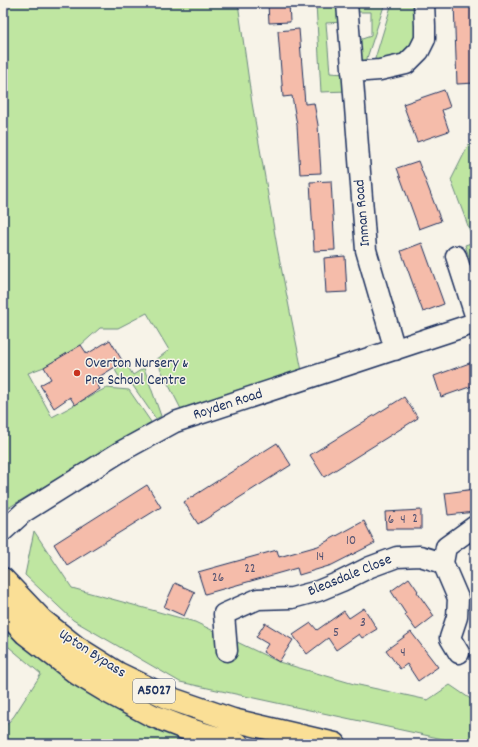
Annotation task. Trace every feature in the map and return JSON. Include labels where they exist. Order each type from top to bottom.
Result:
[{"type":"main road","name":"Upton Bypass","points":[[3,579],[42,620],[76,647],[119,674],[169,698],[233,720],[335,744]]},
{"type":"main road","name":"Upton Bypass","points":[[3,610],[25,633],[78,674],[108,692],[151,715],[187,729],[238,744]]},
{"type":"street","name":"Inman Road","points":[[347,3],[366,250],[395,350]]},
{"type":"street","points":[[352,72],[380,70],[406,64],[419,51],[425,39],[424,3]]},
{"type":"street","points":[[456,256],[475,315]]},
{"type":"street","name":"Royden Road","points":[[3,531],[24,512],[120,452],[175,422],[475,323]]},
{"type":"street","points":[[459,653],[450,638],[457,617],[458,598],[443,563],[446,547],[475,526]]},
{"type":"street","name":"Bleasdale Close","points":[[227,651],[224,614],[258,599],[292,598],[318,591],[397,556],[420,556],[443,563]]},
{"type":"green space","points":[[3,3],[238,3],[252,103],[278,252],[302,371],[181,409],[156,360],[169,350],[147,313],[118,328],[100,328],[81,345],[44,367],[28,373],[52,417],[106,388],[129,390],[151,422],[3,511]]},
{"type":"green space","points":[[316,3],[337,3],[340,5],[343,22],[326,23],[330,73],[346,74],[348,91],[321,92]]},
{"type":"green space","points":[[356,3],[385,3],[367,58],[368,63],[360,61],[356,41],[371,36],[371,12],[353,12]]},
{"type":"green space","points":[[392,3],[416,3],[417,42],[400,60],[374,62]]},
{"type":"green space","points":[[469,144],[475,146],[475,274],[465,245],[474,242],[451,180]]},
{"type":"green space","points":[[125,362],[133,375],[144,368],[161,416],[156,419],[131,383],[121,380],[115,370]]},
{"type":"green space","points":[[34,531],[72,588],[195,622],[279,662],[354,684],[428,700],[450,685],[475,702],[475,744],[466,744],[180,682],[73,620],[25,575]]},
{"type":"green space","points":[[3,622],[213,744],[3,744],[3,729],[14,716],[41,674],[3,642]]},
{"type":"building","points":[[268,3],[289,3],[290,22],[269,23]]},
{"type":"building","points":[[454,3],[475,3],[475,83],[457,84]]},
{"type":"building","points":[[299,29],[305,104],[314,103],[318,125],[321,173],[300,174],[297,125],[292,96],[283,97],[278,31]]},
{"type":"building","points":[[444,90],[450,107],[442,110],[449,131],[417,142],[403,104]]},
{"type":"building","points":[[418,161],[441,221],[419,229],[397,168]]},
{"type":"building","points":[[331,181],[335,250],[314,251],[310,182]]},
{"type":"building","points":[[422,243],[444,304],[423,312],[401,251]]},
{"type":"building","points":[[345,256],[347,292],[326,293],[324,258]]},
{"type":"building","name":"Overton Nursery & Pre School Centre","points":[[110,340],[123,362],[94,380],[100,389],[75,405],[70,397],[54,408],[40,385],[51,379],[44,367],[81,345],[87,354]]},
{"type":"building","points":[[475,361],[475,385],[441,397],[434,376]]},
{"type":"building","points":[[404,397],[418,418],[324,477],[310,455]]},
{"type":"building","points":[[277,443],[291,465],[198,524],[184,502]]},
{"type":"building","points":[[147,485],[161,507],[67,565],[54,544]]},
{"type":"building","points":[[475,489],[475,512],[448,515],[445,493]]},
{"type":"building","points":[[421,510],[421,529],[386,529],[385,512]]},
{"type":"building","points":[[364,521],[375,543],[332,565],[299,575],[297,568],[205,594],[198,572],[277,550],[279,557],[318,546]]},
{"type":"building","points":[[409,578],[434,616],[416,630],[391,591]]},
{"type":"building","points":[[175,583],[195,592],[184,616],[164,607]]},
{"type":"building","points":[[364,608],[377,629],[362,638],[359,634],[336,650],[328,638],[307,654],[293,635],[311,623],[317,630],[344,611],[349,618]]},
{"type":"building","points":[[265,623],[293,640],[279,662],[263,652],[268,644],[256,637]]},
{"type":"building","points":[[411,632],[438,667],[418,681],[407,664],[400,669],[386,650]]},
{"type":"place","name":"Overton Nursery & Pre School Centre","points":[[77,373]]}]
